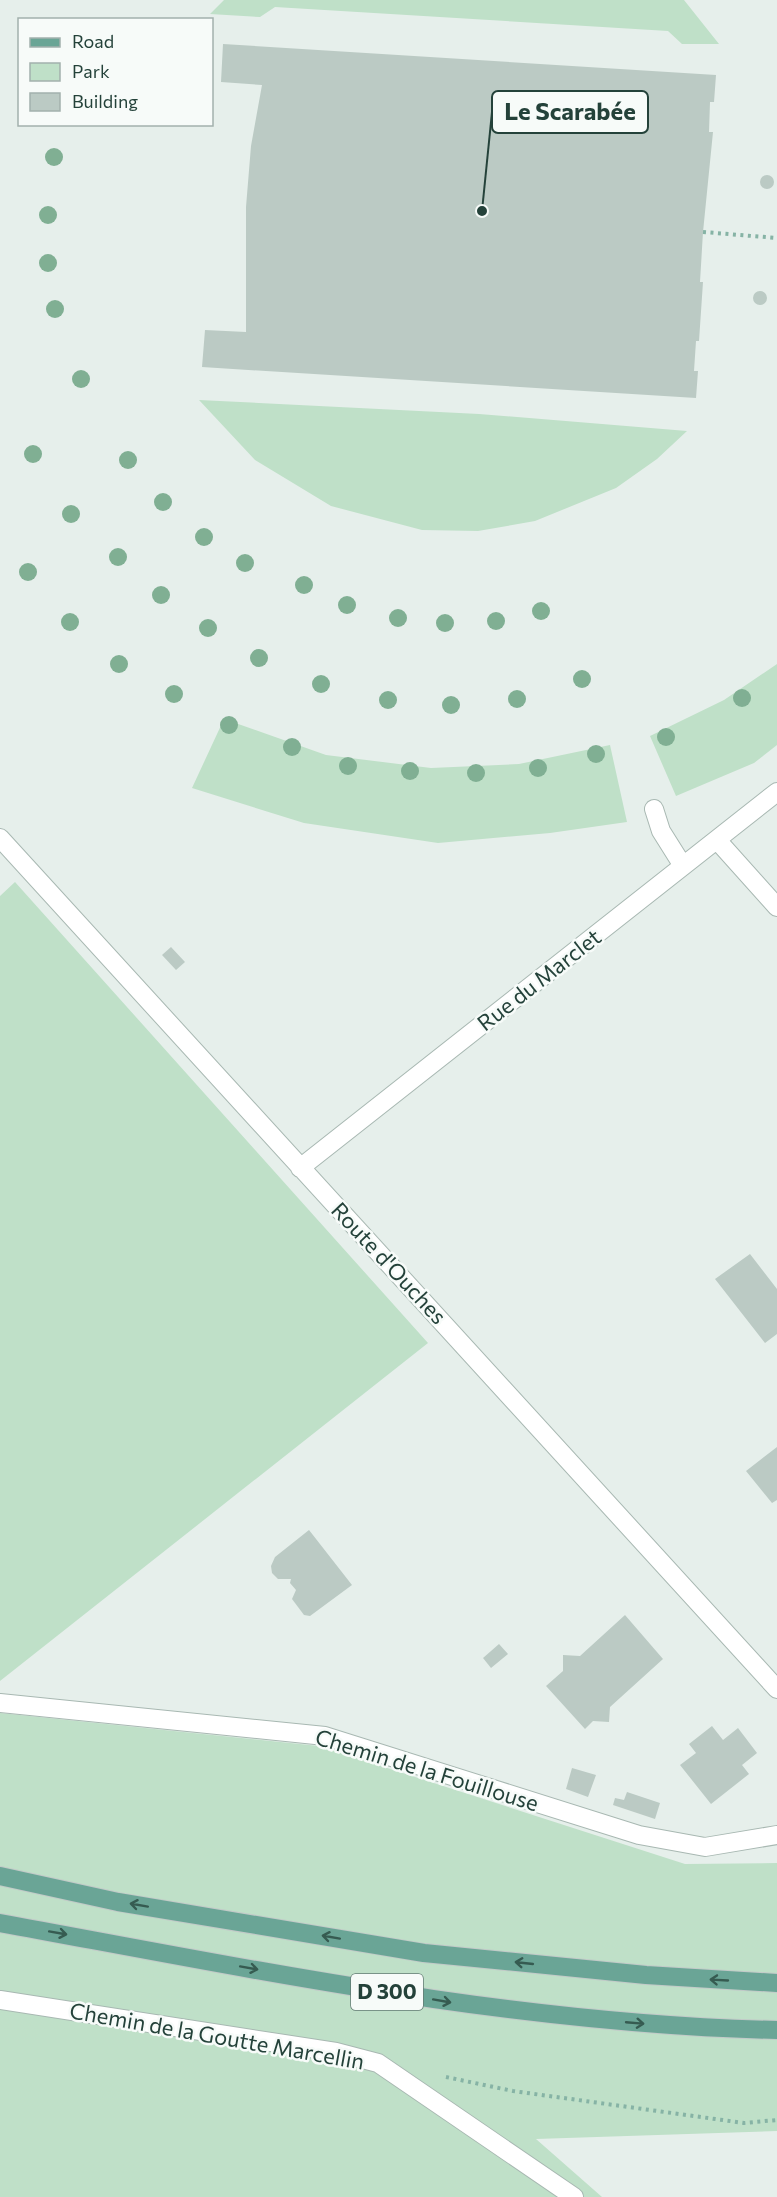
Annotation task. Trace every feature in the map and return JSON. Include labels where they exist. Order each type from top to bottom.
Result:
[{"type":"main road","name":"D 300","points":[[0,1876],[118,1902],[424,1953],[646,1976],[777,1983]]},
{"type":"main road","name":"D 300","points":[[0,1923],[455,2003],[589,2020],[701,2029],[777,2030]]},
{"type":"street","name":"Rue du Marclet","points":[[300,1168],[777,792]]},
{"type":"street","points":[[654,809],[662,831],[683,866]]},
{"type":"street","name":"Route d'Ouches","points":[[0,838],[300,1168],[498,1380],[777,1689]]},
{"type":"street","points":[[717,840],[777,907]]},
{"type":"street","name":"Chemin de la Fouillouse","points":[[0,1703],[325,1736],[639,1835],[705,1847],[777,1835]]},
{"type":"street","name":"Chemin de la Goutte Marcellin","points":[[0,2000],[336,2052],[378,2063],[574,2197]]},
{"type":"path","points":[[703,232],[777,238]]},
{"type":"path","points":[[434,2075],[513,2091],[744,2123],[777,2120]]},
{"type":"green space","points":[[224,0],[684,0],[719,44],[682,44],[668,31],[275,7],[260,17],[210,14]]},
{"type":"green space","points":[[199,400],[479,414],[687,431],[657,459],[616,488],[535,521],[478,531],[422,530],[331,506],[255,460]]},
{"type":"green space","points":[[777,664],[777,745],[754,763],[676,796],[650,736],[724,700]]},
{"type":"green space","points":[[224,719],[326,755],[431,768],[519,764],[610,745],[627,822],[550,833],[438,843],[304,823],[192,788]]},
{"type":"green space","points":[[15,882],[428,1343],[0,1681],[0,896]]},
{"type":"green space","points":[[0,1713],[319,1746],[685,1864],[777,1863],[777,2131],[536,2139],[602,2197],[0,2197]]},
{"type":"building","points":[[223,44],[716,75],[714,102],[710,102],[709,132],[713,132],[703,232],[700,282],[703,282],[699,341],[696,341],[694,371],[698,371],[696,398],[202,367],[205,330],[246,332],[246,207],[251,146],[262,85],[221,82]]},
{"type":"building","points":[[767,175],[772,177],[774,182],[772,187],[767,189],[762,187],[760,182],[762,177]]},
{"type":"building","points":[[760,291],[765,293],[767,298],[765,303],[760,305],[755,303],[753,298],[755,293]]},
{"type":"building","points":[[171,947],[185,962],[176,970],[162,955]]},
{"type":"building","points":[[750,1254],[777,1289],[777,1334],[765,1343],[715,1279]]},
{"type":"building","points":[[777,1447],[777,1500],[772,1503],[746,1471]]},
{"type":"building","points":[[309,1530],[352,1585],[310,1616],[304,1615],[292,1599],[296,1590],[290,1583],[291,1579],[278,1579],[272,1573],[271,1566],[275,1557]]},
{"type":"building","points":[[625,1615],[663,1659],[610,1707],[609,1722],[593,1721],[585,1729],[546,1686],[563,1671],[563,1655],[580,1656]]},
{"type":"building","points":[[499,1644],[508,1654],[491,1668],[483,1658]]},
{"type":"building","points":[[712,1726],[723,1740],[738,1728],[757,1753],[742,1765],[749,1774],[711,1804],[680,1765],[696,1753],[689,1744]]},
{"type":"building","points":[[572,1768],[596,1775],[588,1797],[566,1789]]},
{"type":"building","points":[[627,1792],[660,1803],[655,1819],[613,1805],[615,1798],[624,1800]]},
{"type":"place","name":"Le Scarabée","points":[[482,211]]}]
